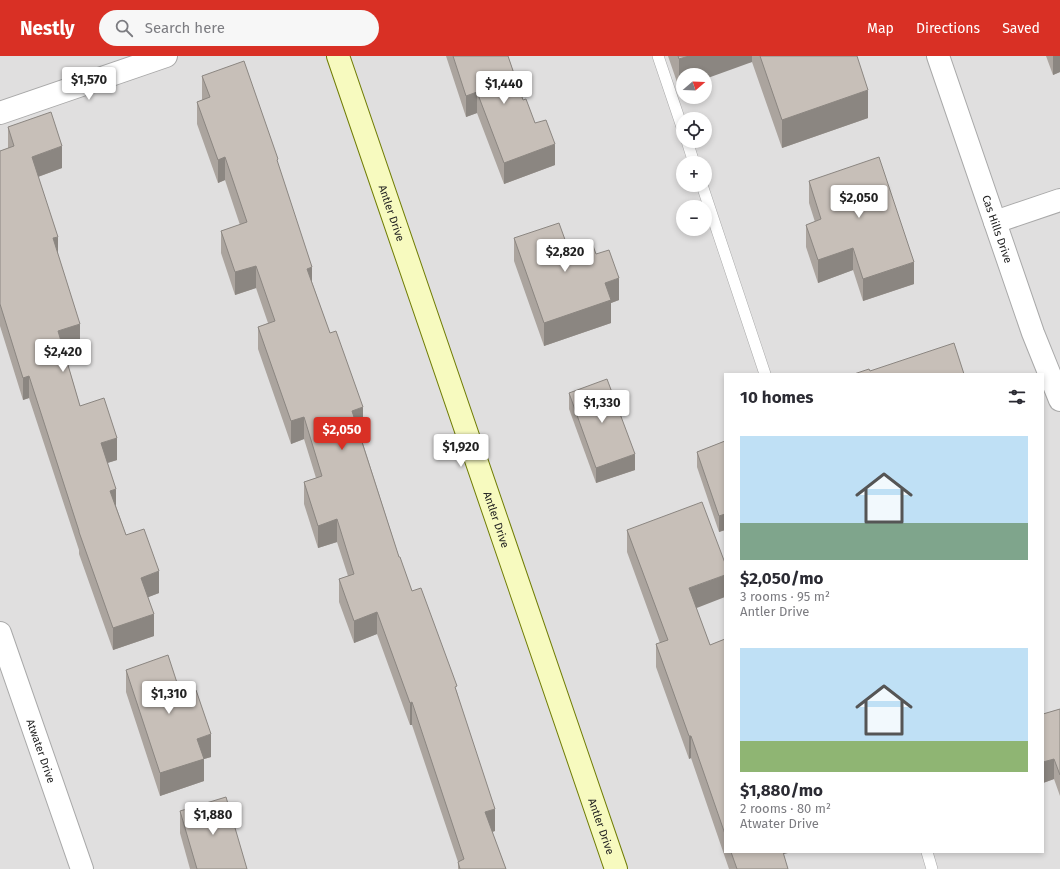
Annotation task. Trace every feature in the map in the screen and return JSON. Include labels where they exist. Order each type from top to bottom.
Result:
[{"type":"street","points":[[0,113],[166,56]]},
{"type":"street","name":"Antler Drive","points":[[338,56],[616,869]]},
{"type":"street","name":"Cas Hills Drive","points":[[938,56],[1033,333],[1060,400]]},
{"type":"street","points":[[995,222],[1060,200]]},
{"type":"street","name":"Atwater Drive","points":[[0,633],[82,869]]},
{"type":"lane","points":[[658,56],[677,112]]},
{"type":"lane","points":[[704,192],[765,373]]},
{"type":"lane","points":[[927,853],[932,869]]},
{"type":"shaded area","points":[[0,56],[1060,56],[1060,869],[0,869]]},
{"type":"building","points":[[453,56],[508,56],[523,100],[526,99],[535,123],[546,120],[555,144],[504,163],[477,92],[466,96]]},
{"type":"building","points":[[678,56],[689,56],[679,59]]},
{"type":"building","points":[[760,56],[857,56],[868,90],[782,120]]},
{"type":"building","points":[[244,61],[278,159],[277,160],[312,267],[307,269],[330,333],[336,331],[363,407],[352,411],[399,557],[412,591],[421,588],[457,686],[455,687],[495,809],[485,812],[506,869],[460,869],[458,862],[464,859],[412,702],[410,703],[377,612],[354,621],[339,579],[354,574],[337,519],[318,526],[304,482],[322,476],[304,417],[291,421],[258,327],[275,321],[256,266],[235,272],[221,231],[247,222],[225,157],[218,160],[197,102],[210,97],[202,76]]},
{"type":"building","points":[[51,112],[62,146],[32,157],[58,237],[53,238],[80,324],[58,331],[80,406],[104,398],[117,438],[101,443],[116,489],[110,491],[126,535],[144,529],[159,571],[141,578],[154,614],[113,628],[79,532],[29,376],[23,378],[0,304],[0,151],[14,146],[8,127]]},
{"type":"building","points":[[879,157],[914,262],[863,279],[853,248],[818,260],[806,225],[821,219],[809,181]]},
{"type":"building","points":[[559,223],[568,248],[591,240],[596,254],[609,250],[619,278],[605,283],[611,300],[544,323],[514,238]]},
{"type":"building","points":[[954,343],[964,373],[857,373],[869,369],[870,371]]},
{"type":"building","points":[[607,379],[635,454],[596,468],[569,393]]},
{"type":"building","points":[[724,441],[724,514],[719,516],[697,452]]},
{"type":"building","points":[[702,502],[724,560],[724,575],[689,588],[710,645],[724,639],[724,831],[691,736],[689,736],[656,644],[668,640],[627,530]]},
{"type":"building","points":[[168,655],[181,695],[196,690],[211,734],[197,739],[204,759],[160,773],[126,670]]},
{"type":"building","points":[[1060,709],[1060,775],[1054,759],[1044,762],[1044,714]]},
{"type":"building","points":[[226,797],[247,869],[197,869],[180,811]]},
{"type":"building","points":[[731,853],[783,853],[788,869],[737,869]]}]
